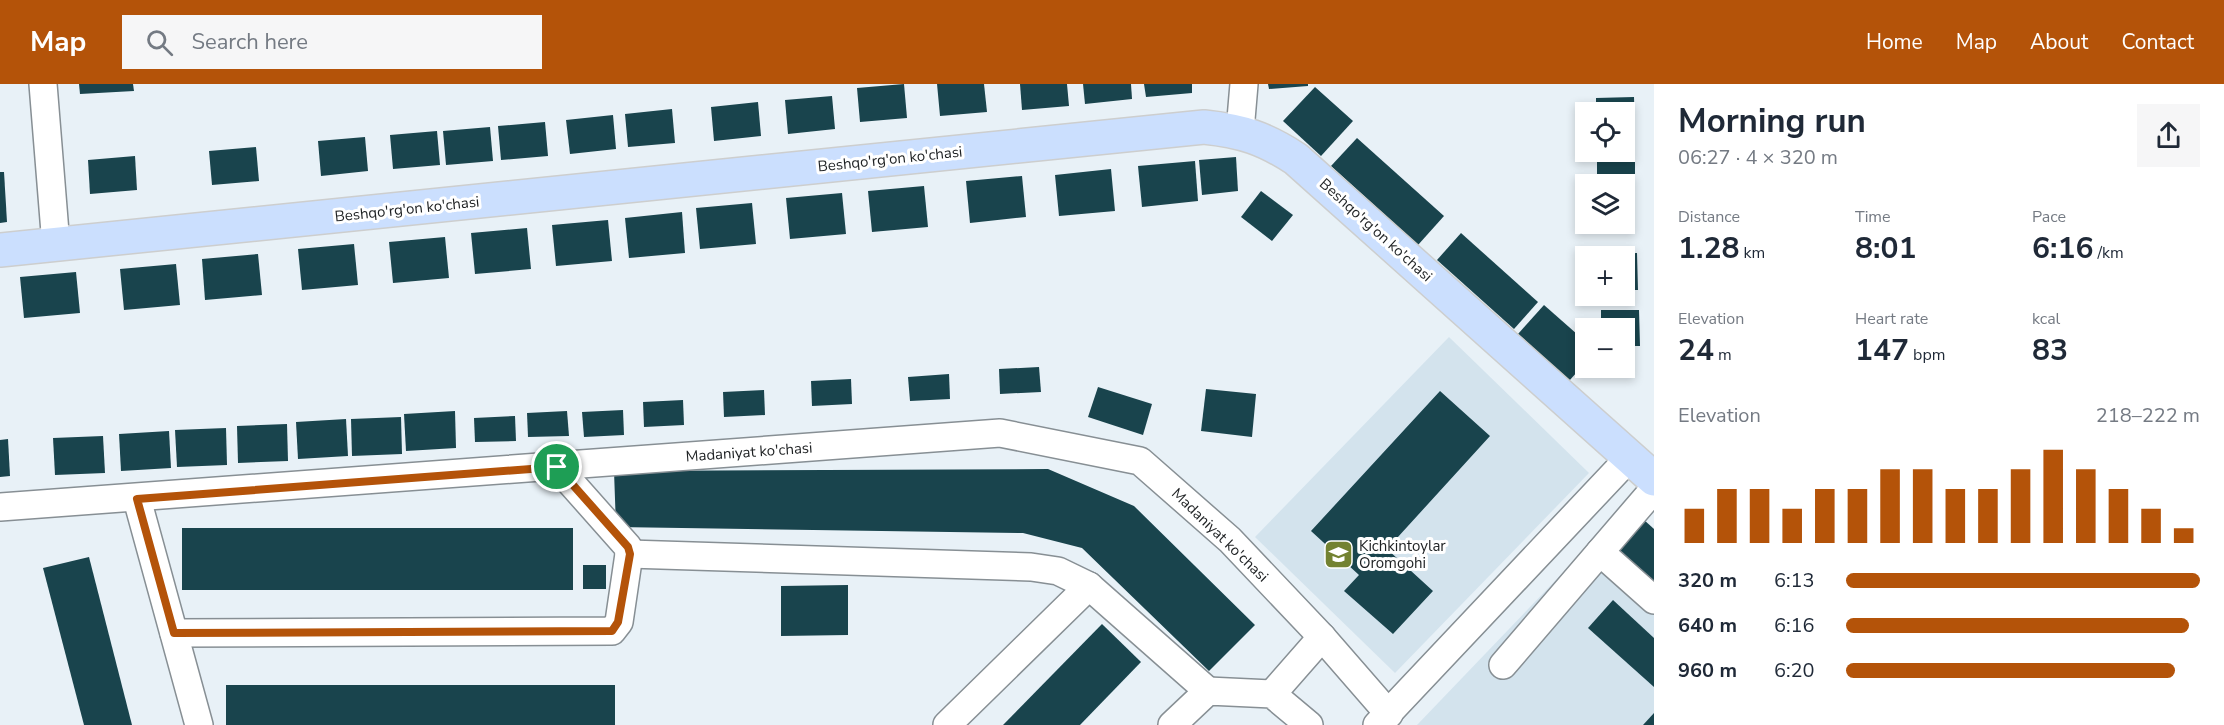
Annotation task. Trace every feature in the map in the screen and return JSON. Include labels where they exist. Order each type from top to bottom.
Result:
[{"type":"main road","name":"Beshqo'rg'on ko'chasi","points":[[0,250],[1204,127],[1240,131],[1269,141],[1296,159],[1654,479]]},
{"type":"street","points":[[43,84],[56,245]]},
{"type":"street","points":[[1240,131],[1245,84]]},
{"type":"street","name":"Madaniyat ko'chasi","points":[[0,507],[137,499],[1000,433],[1140,460],[1230,540],[1322,637],[1383,720],[1630,457]]},
{"type":"street","points":[[174,633],[612,631],[618,622],[630,554],[628,547],[557,467]]},
{"type":"street","points":[[1503,665],[1654,489]]},
{"type":"street","points":[[137,499],[199,725]]},
{"type":"street","points":[[1600,552],[1654,600]]},
{"type":"street","points":[[630,554],[1031,567],[1058,571],[1089,586],[1208,691],[1272,694],[1309,725]]},
{"type":"street","points":[[947,725],[1089,586]]},
{"type":"street","points":[[1272,694],[1322,637]]},
{"type":"street","points":[[1172,725],[1208,691]]},
{"type":"shaded area","points":[[1449,337],[1589,473],[1395,673],[1255,537]]},
{"type":"shaded area","points":[[1598,536],[1654,586],[1654,725],[1417,725]]},
{"type":"building","points":[[79,84],[133,84],[134,91],[80,94]]},
{"type":"building","points":[[904,84],[907,118],[860,122],[857,88]]},
{"type":"building","points":[[937,84],[984,84],[987,112],[940,116]]},
{"type":"building","points":[[1020,84],[1067,84],[1069,106],[1022,110]]},
{"type":"building","points":[[1083,84],[1131,84],[1132,99],[1085,104]]},
{"type":"building","points":[[1144,84],[1192,84],[1192,93],[1146,97]]},
{"type":"building","points":[[1268,84],[1308,84],[1308,86],[1269,89]]},
{"type":"building","points":[[1315,87],[1353,121],[1321,156],[1283,121]]},
{"type":"building","points":[[832,96],[835,129],[788,134],[785,100]]},
{"type":"building","points":[[1634,97],[1634,102],[1596,102],[1596,98]]},
{"type":"building","points":[[758,102],[761,136],[714,141],[711,107]]},
{"type":"building","points":[[672,109],[675,143],[628,147],[625,114]]},
{"type":"building","points":[[613,115],[616,149],[570,154],[566,120]]},
{"type":"building","points":[[545,122],[548,156],[501,160],[498,126]]},
{"type":"building","points":[[490,127],[493,161],[446,165],[443,131]]},
{"type":"building","points":[[437,131],[440,165],[393,169],[390,135]]},
{"type":"building","points":[[365,137],[368,171],[321,176],[318,141]]},
{"type":"building","points":[[1357,138],[1444,216],[1418,245],[1331,166]]},
{"type":"building","points":[[256,147],[259,181],[212,185],[209,151]]},
{"type":"building","points":[[135,156],[137,190],[90,194],[88,160]]},
{"type":"building","points":[[1236,157],[1238,191],[1202,195],[1199,160]]},
{"type":"building","points":[[1195,161],[1198,201],[1142,207],[1138,166]]},
{"type":"building","points":[[1597,162],[1635,162],[1635,174],[1597,174]]},
{"type":"building","points":[[1111,169],[1115,211],[1059,216],[1055,175]]},
{"type":"building","points":[[0,172],[4,172],[7,222],[0,223]]},
{"type":"building","points":[[1022,176],[1026,217],[970,223],[966,181]]},
{"type":"building","points":[[924,186],[928,227],[872,232],[868,191]]},
{"type":"building","points":[[1261,191],[1293,215],[1272,241],[1241,217]]},
{"type":"building","points":[[842,193],[846,234],[790,239],[786,198]]},
{"type":"building","points":[[752,203],[756,244],[700,249],[696,208]]},
{"type":"building","points":[[682,212],[685,253],[629,258],[625,218]]},
{"type":"building","points":[[608,220],[612,261],[556,266],[552,225]]},
{"type":"building","points":[[527,228],[531,269],[475,274],[471,233]]},
{"type":"building","points":[[1461,233],[1538,302],[1514,329],[1437,260]]},
{"type":"building","points":[[445,237],[449,278],[393,283],[389,242]]},
{"type":"building","points":[[354,244],[358,285],[302,290],[298,249]]},
{"type":"building","points":[[1635,253],[1637,253],[1638,290],[1635,290]]},
{"type":"building","points":[[258,254],[262,295],[205,300],[202,259]]},
{"type":"building","points":[[176,264],[180,305],[124,310],[120,269]]},
{"type":"building","points":[[76,272],[80,313],[24,318],[20,277]]},
{"type":"building","points":[[1544,305],[1575,332],[1575,374],[1569,381],[1518,334]]},
{"type":"building","points":[[1601,310],[1639,310],[1640,346],[1635,346],[1635,318],[1601,318]]},
{"type":"building","points":[[1039,367],[1041,392],[1000,394],[999,369]]},
{"type":"building","points":[[949,374],[950,399],[910,401],[908,377]]},
{"type":"building","points":[[851,379],[852,404],[812,406],[811,381]]},
{"type":"building","points":[[1098,387],[1152,404],[1143,435],[1088,417]]},
{"type":"building","points":[[1206,389],[1256,394],[1252,437],[1201,431]]},
{"type":"building","points":[[764,390],[765,415],[724,417],[723,392]]},
{"type":"building","points":[[1440,391],[1490,436],[1387,549],[1433,591],[1393,634],[1344,591],[1359,575],[1311,531]]},
{"type":"building","points":[[683,400],[684,425],[644,427],[643,402]]},
{"type":"building","points":[[623,410],[624,435],[584,437],[582,412]]},
{"type":"building","points":[[455,411],[456,448],[406,451],[404,414]]},
{"type":"building","points":[[567,411],[569,436],[528,437],[527,413]]},
{"type":"building","points":[[515,416],[516,441],[475,442],[474,418]]},
{"type":"building","points":[[401,417],[402,454],[352,456],[351,419]]},
{"type":"building","points":[[346,419],[348,456],[298,459],[296,422]]},
{"type":"building","points":[[287,424],[288,461],[238,463],[237,426]]},
{"type":"building","points":[[226,428],[227,465],[177,467],[175,430]]},
{"type":"building","points":[[169,431],[171,468],[121,471],[119,434]]},
{"type":"building","points":[[103,436],[105,473],[55,475],[53,438]]},
{"type":"building","points":[[8,439],[10,476],[0,477],[0,440]]},
{"type":"building","points":[[1048,469],[1134,506],[1255,625],[1209,671],[1082,548],[1023,533],[616,527],[614,471]]},
{"type":"building","points":[[1643,519],[1654,529],[1654,581],[1617,548]]},
{"type":"building","points":[[182,528],[573,528],[573,590],[182,590]]},
{"type":"building","points":[[89,557],[132,725],[84,725],[43,568]]},
{"type":"building","points":[[583,565],[606,565],[606,589],[583,589]]},
{"type":"building","points":[[848,585],[848,635],[781,636],[781,586]]},
{"type":"building","points":[[1613,600],[1654,638],[1654,687],[1588,628]]},
{"type":"building","points":[[1102,624],[1141,662],[1080,725],[1003,725]]},
{"type":"building","points":[[226,685],[615,685],[615,725],[226,725]]},
{"type":"building","points":[[1654,713],[1654,725],[1643,725]]},
{"type":"place","name":"Kichkintoylar Oromgohi","points":[[1338,555]]},
{"type":"route","points":[[557,467],[628,547],[630,554],[618,622],[612,631],[174,633],[137,499],[389,480],[557,467]]}]
